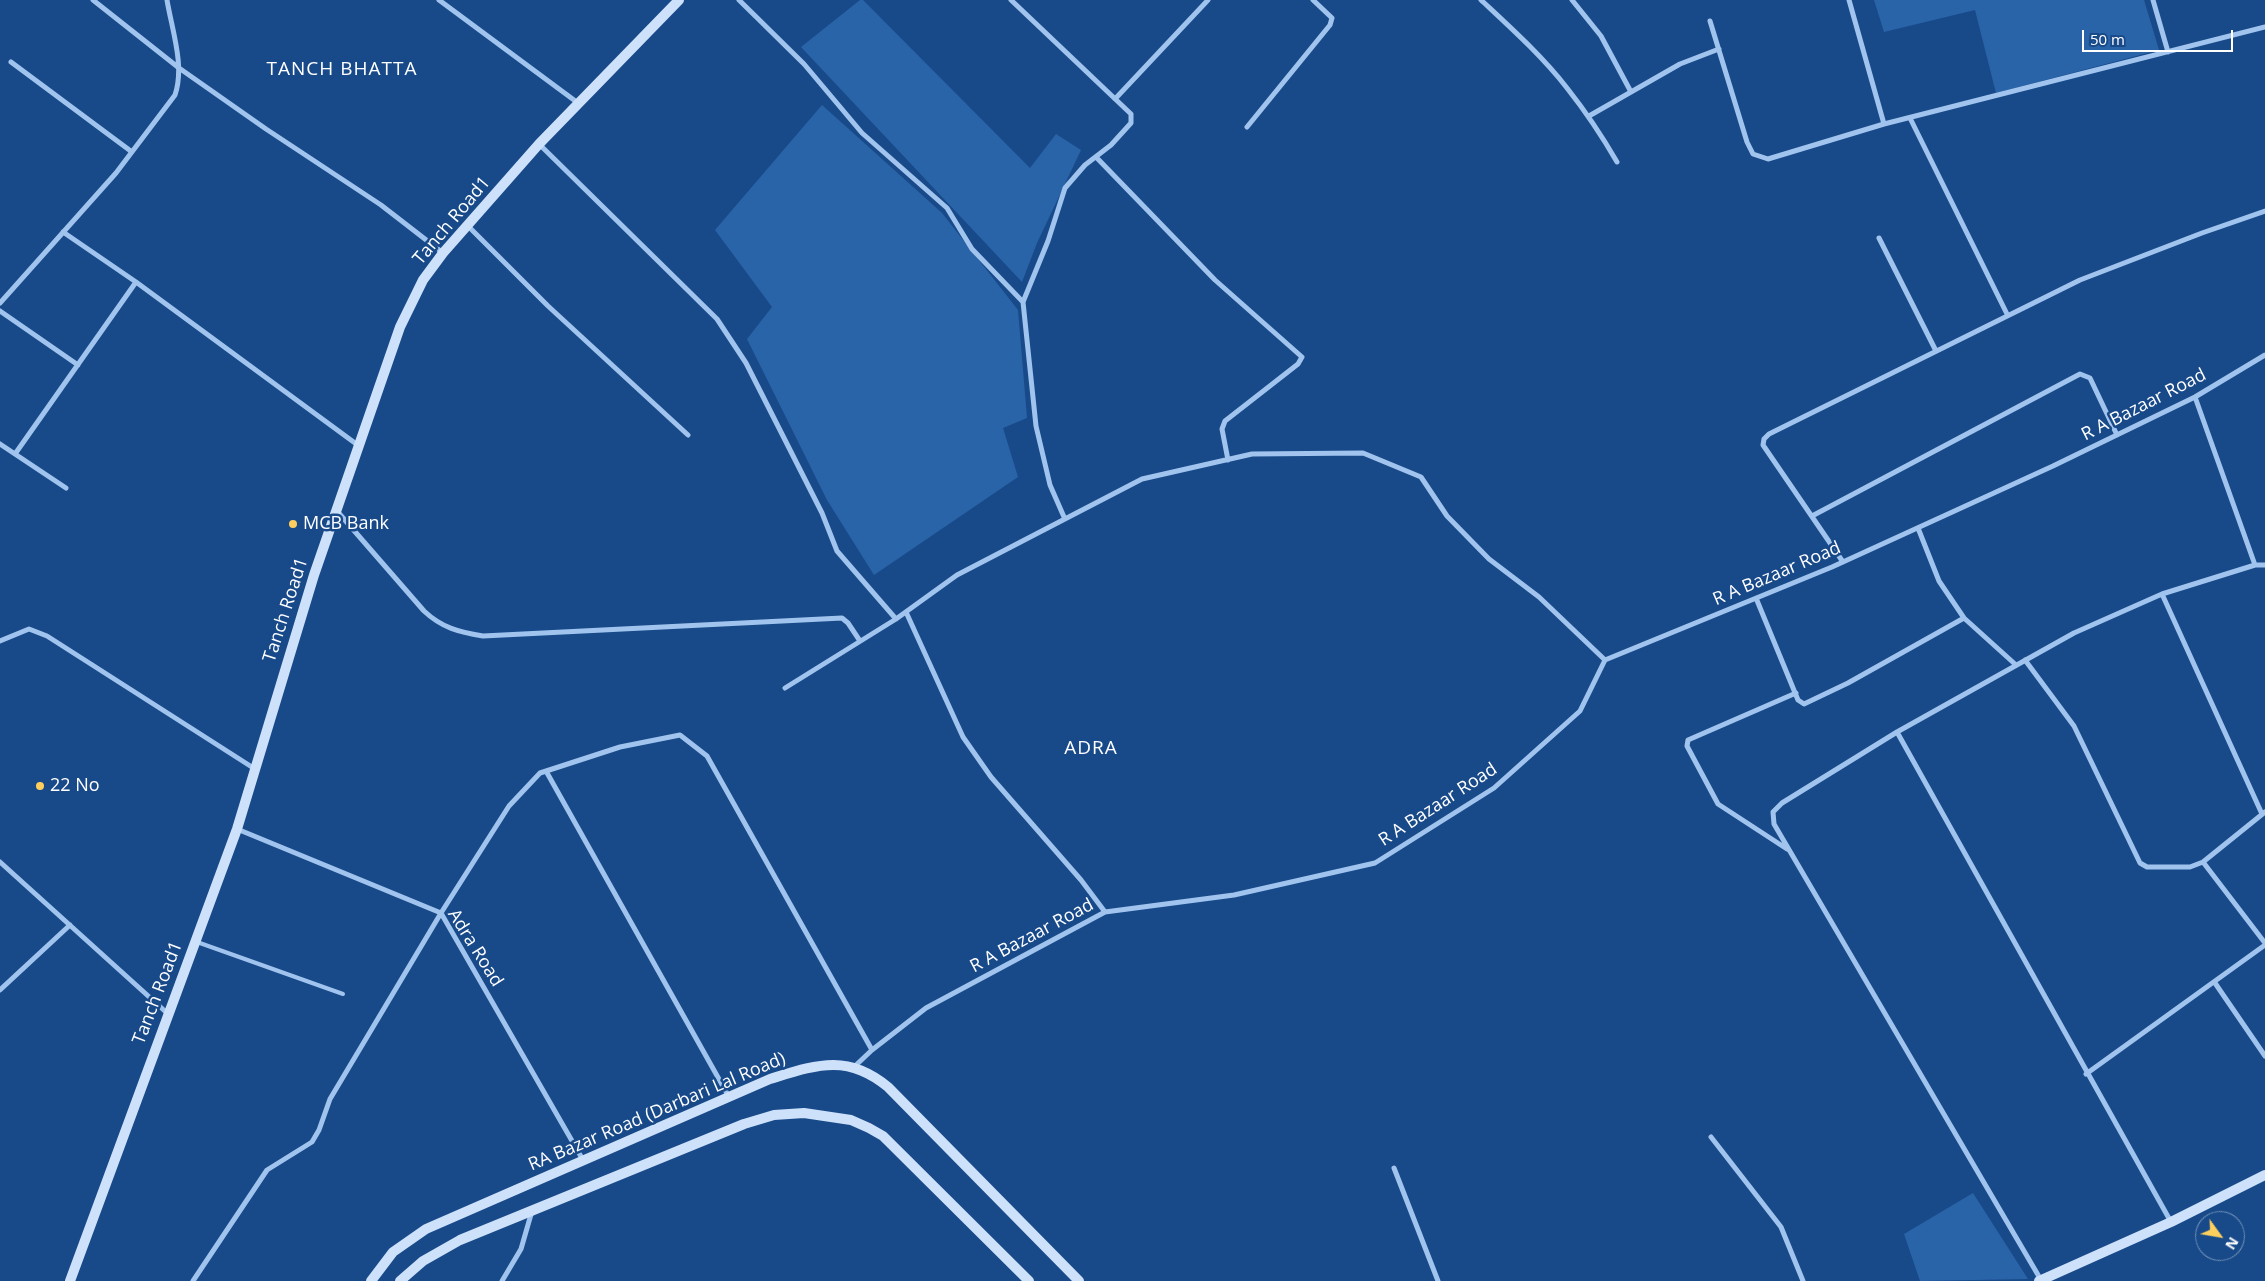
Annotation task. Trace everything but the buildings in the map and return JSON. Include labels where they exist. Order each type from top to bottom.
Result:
[{"type":"street","points":[[93,0],[179,68],[289,145],[381,205],[443,253]]},
{"type":"street","points":[[0,303],[132,152],[175,95],[179,83],[179,68],[166,0]]},
{"type":"street","points":[[439,0],[578,104]]},
{"type":"street","name":"Tanch Road1","points":[[70,1281],[167,1013],[237,829],[311,584],[400,327],[423,280],[443,253],[539,144],[679,0]]},
{"type":"street","points":[[739,0],[804,64],[862,133],[947,208],[972,249],[1024,302]]},
{"type":"street","points":[[1011,0],[1131,114],[1131,123],[1111,145],[1065,188],[1048,241],[1024,302],[1036,426],[1050,485],[1064,517]]},
{"type":"street","points":[[1115,99],[1208,0]]},
{"type":"street","points":[[1247,127],[1330,25],[1332,18],[1313,0]]},
{"type":"street","points":[[1481,0],[1530,47],[1566,86],[1589,116],[1617,162]]},
{"type":"street","points":[[1572,0],[1601,36],[1631,92]]},
{"type":"street","points":[[1849,0],[1884,124]]},
{"type":"street","points":[[2153,0],[2168,52]]},
{"type":"street","points":[[1710,21],[1747,142],[1753,154],[1768,159],[1884,124],[2265,27]]},
{"type":"street","points":[[1589,116],[1680,64],[1719,49]]},
{"type":"street","points":[[11,62],[132,152]]},
{"type":"street","points":[[1910,118],[2007,314]]},
{"type":"street","points":[[539,144],[716,319],[746,363],[822,513],[837,551],[896,619]]},
{"type":"street","points":[[1096,157],[1215,280],[1302,357],[1298,364],[1225,421],[1222,429],[1228,460]]},
{"type":"street","points":[[1843,562],[1763,445],[1764,439],[1769,434],[2007,314],[2080,280],[2202,232],[2265,211]]},
{"type":"street","points":[[468,226],[548,306],[688,435]]},
{"type":"street","points":[[63,232],[136,282],[359,446]]},
{"type":"street","points":[[1879,238],[1936,351]]},
{"type":"street","points":[[15,454],[136,282]]},
{"type":"street","points":[[0,311],[78,365]]},
{"type":"street","name":"R A Bazaar Road","points":[[854,1067],[872,1050],[926,1008],[1105,912],[1234,895],[1375,862],[1501,782],[1580,710],[1605,660],[1843,562],[1918,528],[2195,397],[2265,355]]},
{"type":"street","points":[[1812,516],[2080,374],[2090,378],[2117,435]]},
{"type":"street","points":[[2195,397],[2255,564]]},
{"type":"street","points":[[0,444],[66,488]]},
{"type":"street","points":[[786,688],[896,619],[957,575],[1064,517],[1142,479],[1252,454],[1363,452],[1421,477],[1447,516],[1489,559],[1539,597],[1605,660]]},
{"type":"street","points":[[337,511],[424,612],[437,623],[455,631],[483,636],[842,618],[848,623],[860,642]]},
{"type":"street","points":[[1918,528],[1939,581],[1964,618],[2016,665]]},
{"type":"street","points":[[2265,565],[2255,564],[2162,594],[2074,633],[1897,732],[1782,803],[1773,812],[1774,824],[2040,1280],[2171,1222],[2265,1175]]},
{"type":"street","points":[[2026,660],[2074,726],[2140,863],[2147,867],[2190,867],[2203,862],[2264,813],[2162,594]]},
{"type":"street","points":[[1756,598],[1798,700],[1804,704],[1810,703],[1964,618]]},
{"type":"street","points":[[906,612],[964,737],[991,777],[1081,880],[1105,912]]},
{"type":"street","points":[[0,641],[29,629],[47,636],[255,769]]},
{"type":"street","points":[[1789,850],[1718,804],[1687,746],[1688,740],[1796,693]]},
{"type":"street","points":[[1897,732],[2086,1074],[2171,1222]]},
{"type":"street","points":[[193,1281],[267,1170],[312,1142],[319,1130],[330,1099],[441,913],[509,806],[540,773],[620,746],[680,735],[707,756],[872,1050]]},
{"type":"street","points":[[546,771],[729,1097]]},
{"type":"street","name":"Adra Road","points":[[237,829],[441,913],[583,1160]]},
{"type":"street","points":[[2086,1074],[2215,983],[2265,944],[2203,862]]},
{"type":"street","points":[[0,863],[167,1013]]},
{"type":"street","points":[[0,990],[70,925]]},
{"type":"street","points":[[2215,983],[2265,1056]]},
{"type":"street","name":"RA Bazar Road (Darbari Lal Road)","points":[[371,1281],[392,1252],[426,1228],[770,1079],[813,1066],[835,1064],[854,1067],[873,1074],[1079,1281]]},
{"type":"street","points":[[400,1281],[423,1260],[438,1252],[532,1211],[744,1124],[774,1115],[804,1113],[832,1115],[851,1120],[883,1136],[1029,1281]]},
{"type":"street","points":[[1711,1137],[1781,1228],[1804,1281]]},
{"type":"street","points":[[1394,1168],[1438,1281]]},
{"type":"street","points":[[502,1281],[521,1249],[532,1211]]},
{"type":"lane","points":[[195,942],[343,994]]},
{"type":"shaded area","points":[[860,0],[863,0],[1030,168],[1056,134],[1081,150],[1037,243],[1022,282],[801,47]]},
{"type":"shaded area","points":[[1874,0],[2144,0],[2159,50],[1996,93],[1975,10],[1884,32]]},
{"type":"shaded area","points":[[822,105],[942,213],[1018,310],[1027,418],[1003,428],[1018,477],[874,575],[827,500],[747,339],[772,307],[715,230]]},
{"type":"shaded area","points":[[1973,1193],[2028,1279],[1920,1281],[1904,1234]]},
{"type":"place","name":"MCB Bank","points":[[293,524]]},
{"type":"place","name":"22 No","points":[[40,786]]},
{"type":"district","name":"TANCH BHATTA","points":[[342,70]]},
{"type":"district","name":"ADRA","points":[[1091,749]]}]
